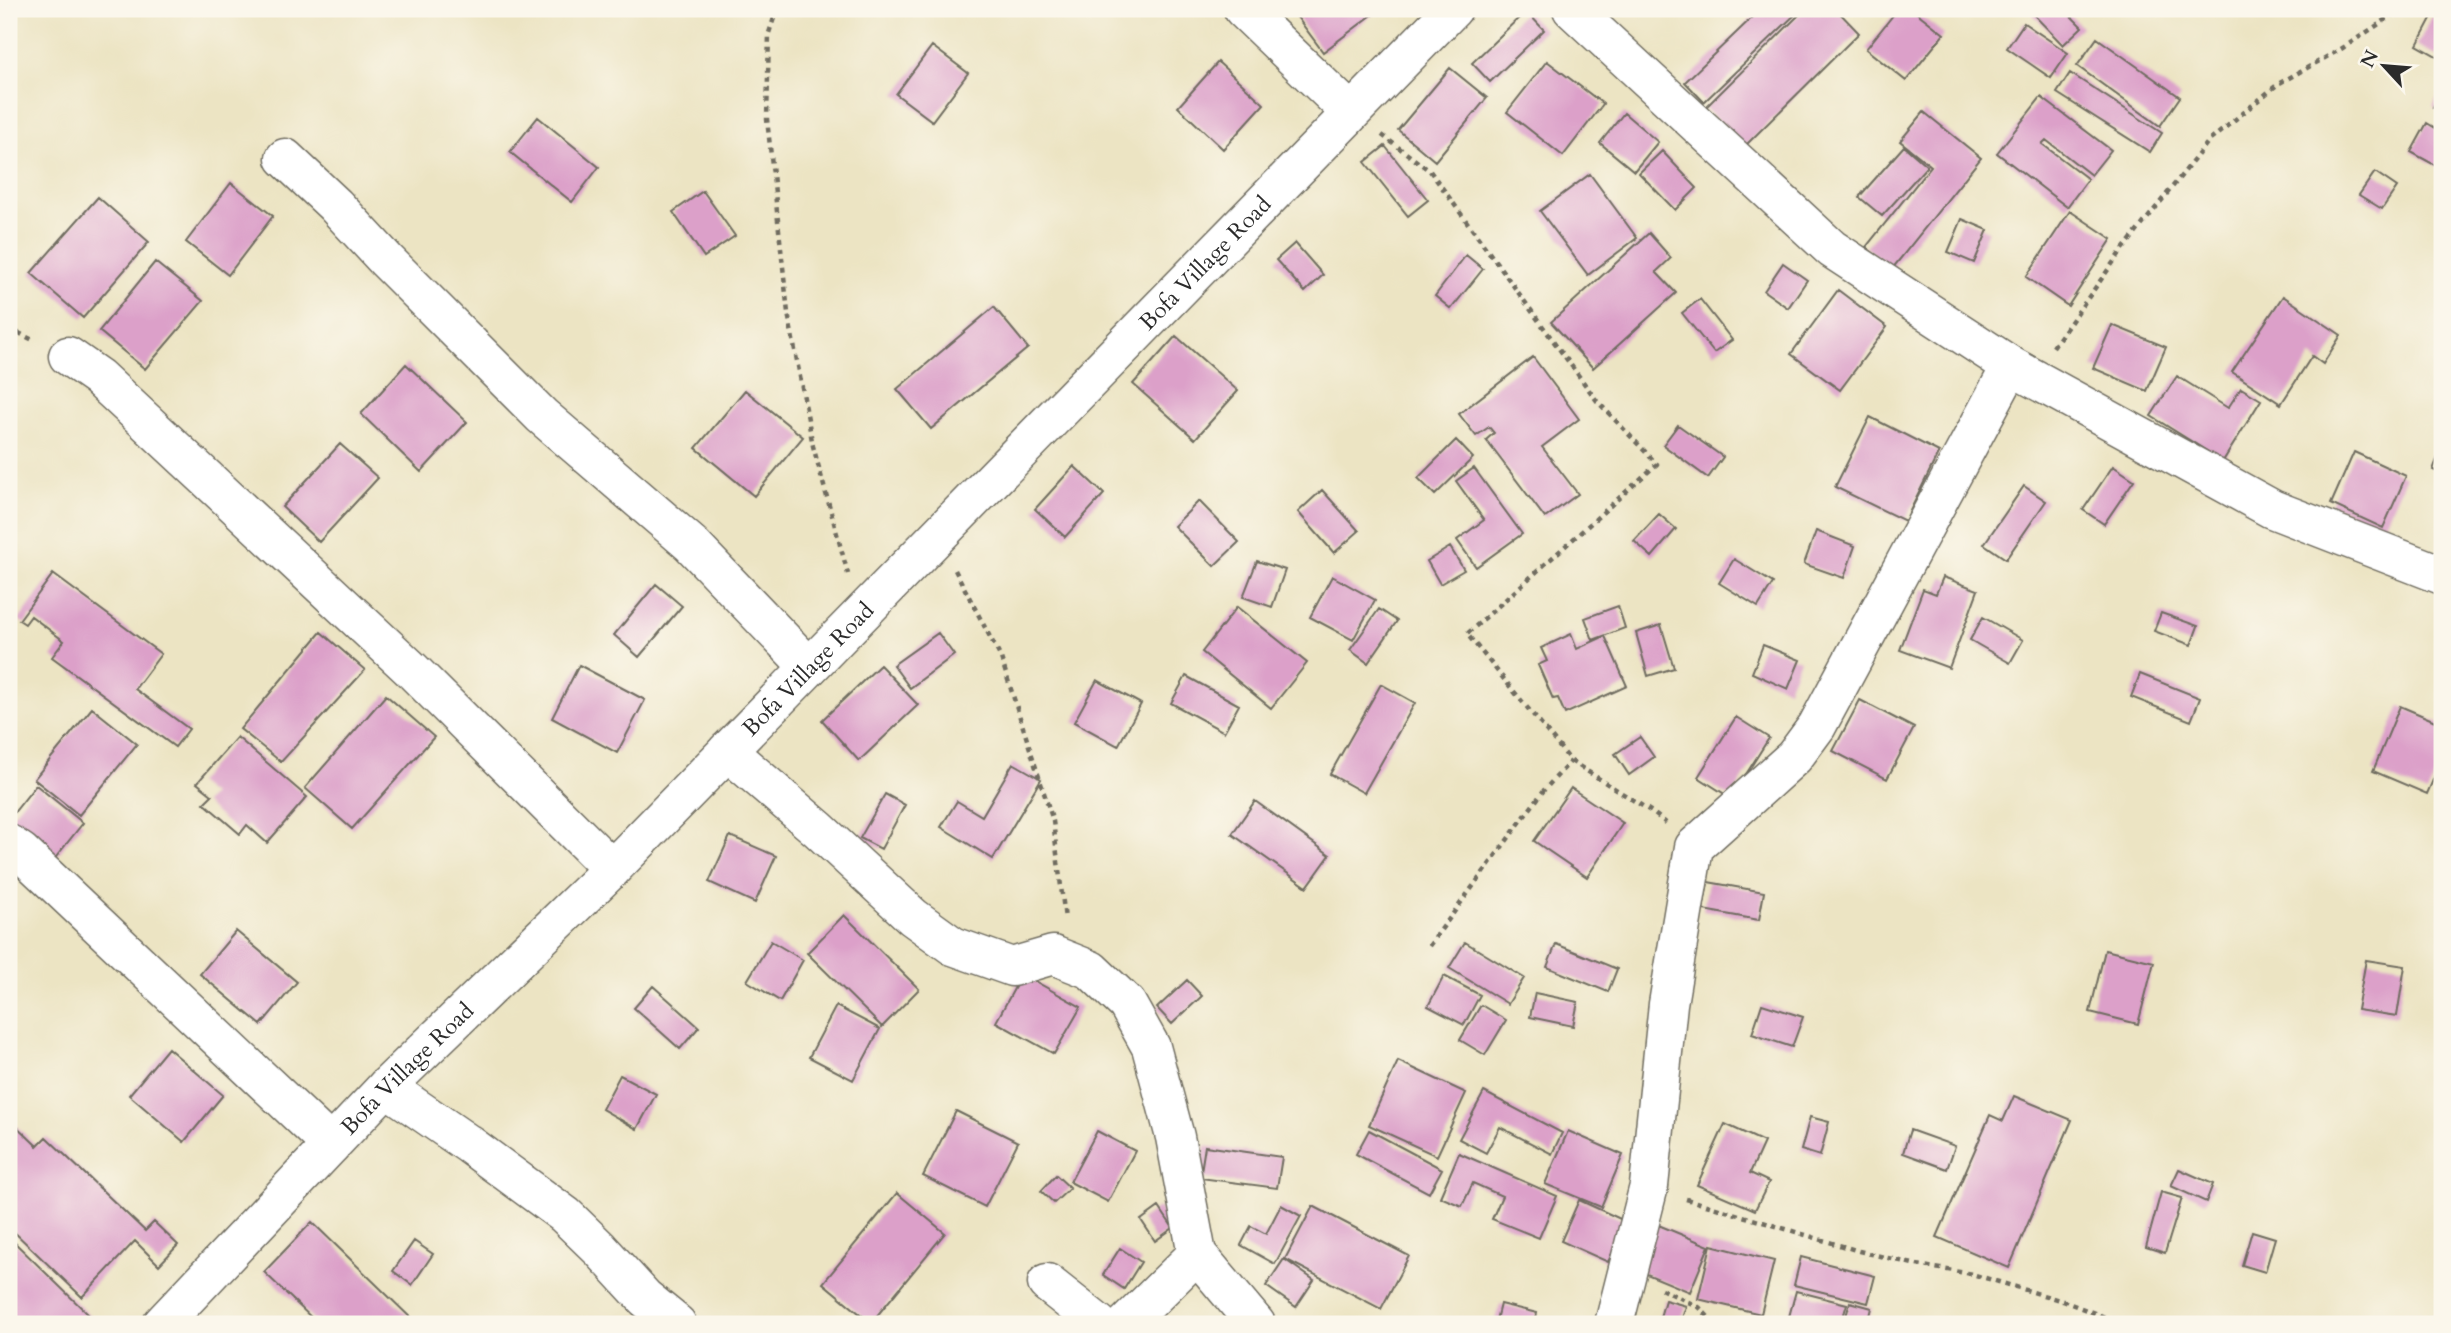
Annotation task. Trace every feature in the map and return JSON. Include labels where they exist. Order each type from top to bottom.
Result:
[{"type":"street","points":[[1243,9],[1350,112]]},
{"type":"street","name":"Bofa Village Road","points":[[162,1324],[386,1087],[612,869],[1453,9]]},
{"type":"street","points":[[1572,9],[1832,249],[2021,371],[2272,509],[2442,575]]},
{"type":"street","points":[[285,158],[335,205],[386,260],[542,416],[691,544],[809,667]]},
{"type":"street","points":[[68,356],[118,395],[413,671],[612,869]]},
{"type":"street","points":[[1614,1324],[1649,1186],[1670,991],[1694,847],[1794,757],[1817,726],[2021,371]]},
{"type":"street","points":[[727,751],[913,917],[953,946],[1012,967],[1053,954],[1091,970],[1126,1004],[1151,1047],[1175,1137],[1197,1254],[1256,1324]]},
{"type":"street","points":[[9,844],[21,852],[331,1145]]},
{"type":"street","points":[[386,1087],[565,1215],[645,1298],[677,1324]]},
{"type":"street","points":[[1126,1324],[1197,1254]]},
{"type":"street","points":[[1047,1283],[1098,1324]]},
{"type":"path","points":[[777,9],[769,33],[767,119],[788,313],[813,446],[860,615]]},
{"type":"path","points":[[2021,371],[2208,142],[2278,84],[2341,49],[2402,9]]},
{"type":"path","points":[[1350,112],[1430,171],[1597,401],[1657,464],[1467,634],[1571,761],[1653,812],[1694,847]]},
{"type":"path","points":[[937,535],[1001,658],[1053,821],[1064,918],[1091,970]]},
{"type":"path","points":[[1429,946],[1544,790],[1571,761]]},
{"type":"path","points":[[1649,1186],[1859,1251],[1917,1265],[1972,1274],[2063,1301],[2123,1324]]},
{"type":"path","points":[[1628,1275],[1699,1307],[1715,1324]]},
{"type":"building","points":[[1308,9],[1380,9],[1323,52],[1297,17]]},
{"type":"building","points":[[1761,9],[1801,9],[1704,102],[1685,82]]},
{"type":"building","points":[[1805,9],[1836,9],[1859,33],[1744,147],[1705,108]]},
{"type":"building","points":[[1898,9],[1912,9],[1944,34],[1906,81],[1866,49]]},
{"type":"building","points":[[2064,9],[2082,27],[2063,45],[2030,11]]},
{"type":"building","points":[[2436,9],[2442,9],[2442,59],[2417,45]]},
{"type":"building","points":[[1526,11],[1544,30],[1490,82],[1472,63]]},
{"type":"building","points":[[2024,23],[2068,53],[2051,78],[2007,48]]},
{"type":"building","points":[[2097,38],[2180,97],[2160,126],[2077,66]]},
{"type":"building","points":[[932,46],[968,73],[932,121],[896,94]]},
{"type":"building","points":[[1547,61],[1603,104],[1563,156],[1507,112]]},
{"type":"building","points":[[1218,62],[1264,104],[1223,149],[1178,107]]},
{"type":"building","points":[[1450,68],[1487,98],[1435,161],[1398,130]]},
{"type":"building","points":[[2070,73],[2162,133],[2150,152],[2057,93]]},
{"type":"building","points":[[2442,88],[2442,112],[2433,107]]},
{"type":"building","points":[[2041,97],[2111,150],[2091,175],[2046,140],[2042,144],[2088,179],[2067,207],[1997,153]]},
{"type":"building","points":[[1924,112],[1981,158],[1892,269],[1866,247],[1931,166],[1900,141]]},
{"type":"building","points":[[1624,113],[1658,142],[1634,171],[1600,143]]},
{"type":"building","points":[[538,117],[599,167],[572,202],[510,152]]},
{"type":"building","points":[[2427,123],[2442,132],[2442,169],[2411,152]]},
{"type":"building","points":[[1385,146],[1428,200],[1408,216],[1365,162]]},
{"type":"building","points":[[1904,146],[1927,166],[1882,216],[1859,197]]},
{"type":"building","points":[[1662,151],[1697,188],[1675,210],[1639,173]]},
{"type":"building","points":[[2375,172],[2397,187],[2382,209],[2359,195]]},
{"type":"building","points":[[1590,174],[1637,238],[1588,275],[1540,211]]},
{"type":"building","points":[[231,183],[273,216],[228,275],[186,242]]},
{"type":"building","points":[[703,191],[735,236],[704,257],[673,212]]},
{"type":"building","points":[[98,197],[149,242],[83,318],[31,273]]},
{"type":"building","points":[[2070,211],[2112,239],[2068,306],[2026,277]]},
{"type":"building","points":[[1962,219],[1988,230],[1974,263],[1948,252]]},
{"type":"building","points":[[1649,233],[1671,258],[1656,272],[1676,293],[1593,368],[1551,322]]},
{"type":"building","points":[[1295,243],[1323,275],[1305,292],[1276,260]]},
{"type":"building","points":[[1466,255],[1483,269],[1451,309],[1435,296]]},
{"type":"building","points":[[155,262],[203,301],[145,369],[99,331]]},
{"type":"building","points":[[1783,263],[1807,280],[1788,308],[1764,291]]},
{"type":"building","points":[[1838,290],[1887,327],[1840,390],[1791,354]]},
{"type":"building","points":[[2283,296],[2341,335],[2323,364],[2312,356],[2281,404],[2232,372]]},
{"type":"building","points":[[1700,299],[1732,340],[1714,353],[1682,313]]},
{"type":"building","points":[[994,307],[1028,348],[931,429],[897,389]]},
{"type":"building","points":[[2112,325],[2166,347],[2147,391],[2093,368]]},
{"type":"building","points":[[1176,336],[1238,391],[1195,439],[1133,384]]},
{"type":"building","points":[[1533,357],[1579,419],[1542,447],[1578,494],[1545,518],[1486,440],[1494,433],[1489,427],[1476,436],[1459,414]]},
{"type":"building","points":[[406,364],[467,422],[421,472],[361,414]]},
{"type":"building","points":[[2177,376],[2228,408],[2241,388],[2261,400],[2223,461],[2151,416]]},
{"type":"building","points":[[745,390],[803,437],[754,496],[696,448]]},
{"type":"building","points":[[1870,417],[1939,452],[1905,521],[1835,487]]},
{"type":"building","points":[[1678,425],[1723,457],[1708,478],[1663,445]]},
{"type":"building","points":[[1456,440],[1473,458],[1435,495],[1418,478]]},
{"type":"building","points":[[340,444],[378,478],[319,542],[282,507]]},
{"type":"building","points":[[2442,447],[2442,474],[2433,470]]},
{"type":"building","points":[[2354,452],[2406,476],[2383,528],[2331,504]]},
{"type":"building","points":[[1074,466],[1104,494],[1065,537],[1035,509]]},
{"type":"building","points":[[2113,466],[2134,480],[2104,524],[2083,510]]},
{"type":"building","points":[[1474,468],[1522,534],[1476,567],[1457,540],[1484,520],[1456,481]]},
{"type":"building","points":[[2024,486],[2046,501],[2006,559],[1984,544]]},
{"type":"building","points":[[1322,490],[1359,531],[1334,553],[1298,512]]},
{"type":"building","points":[[1199,501],[1239,542],[1214,566],[1174,526]]},
{"type":"building","points":[[1659,514],[1676,529],[1652,557],[1634,541]]},
{"type":"building","points":[[1816,531],[1855,546],[1844,578],[1804,564]]},
{"type":"building","points":[[1450,547],[1464,570],[1440,584],[1427,561]]},
{"type":"building","points":[[1734,559],[1773,583],[1758,607],[1719,583]]},
{"type":"building","points":[[1257,561],[1285,570],[1272,607],[1243,597]]},
{"type":"building","points":[[53,574],[161,654],[135,689],[189,729],[175,747],[52,657],[64,641],[31,616],[25,624],[19,620]]},
{"type":"building","points":[[1332,576],[1375,600],[1353,640],[1310,617]]},
{"type":"building","points":[[1943,577],[1978,590],[1949,668],[1900,650],[1923,589],[1936,594]]},
{"type":"building","points":[[656,584],[682,606],[639,657],[614,635]]},
{"type":"building","points":[[1618,606],[1625,628],[1593,640],[1585,618]]},
{"type":"building","points":[[1237,607],[1307,663],[1271,708],[1202,652]]},
{"type":"building","points":[[1379,609],[1397,621],[1368,663],[1350,650]]},
{"type":"building","points":[[2161,613],[2198,626],[2191,645],[2154,631]]},
{"type":"building","points":[[1983,617],[2023,640],[2010,663],[1970,640]]},
{"type":"building","points":[[1661,625],[1674,668],[1648,676],[1636,633]]},
{"type":"building","points":[[321,632],[365,670],[281,762],[240,729]]},
{"type":"building","points":[[938,633],[954,655],[910,688],[893,665]]},
{"type":"building","points":[[1571,634],[1577,649],[1605,636],[1627,686],[1565,714],[1558,698],[1553,699],[1538,665],[1547,661],[1541,648]]},
{"type":"building","points":[[1763,645],[1800,660],[1788,689],[1752,673]]},
{"type":"building","points":[[579,665],[645,700],[617,753],[552,718]]},
{"type":"building","points":[[880,665],[918,705],[859,761],[822,720]]},
{"type":"building","points":[[2140,674],[2200,698],[2191,721],[2131,697]]},
{"type":"building","points":[[1186,676],[1239,705],[1224,732],[1171,703]]},
{"type":"building","points":[[1097,680],[1141,704],[1118,746],[1074,722]]},
{"type":"building","points":[[1381,684],[1415,703],[1364,793],[1330,774]]},
{"type":"building","points":[[386,695],[434,737],[352,829],[305,788]]},
{"type":"building","points":[[1860,700],[1914,728],[1887,779],[1833,751]]},
{"type":"building","points":[[2400,706],[2442,724],[2442,759],[2427,794],[2373,771]]},
{"type":"building","points":[[92,708],[137,744],[79,815],[34,779]]},
{"type":"building","points":[[1736,717],[1769,738],[1731,798],[1698,777]]},
{"type":"building","points":[[237,737],[307,797],[267,843],[247,825],[240,834],[204,803],[212,795],[197,783]]},
{"type":"building","points":[[1640,737],[1654,757],[1629,775],[1615,754]]},
{"type":"building","points":[[1013,763],[1041,779],[993,859],[941,827],[957,801],[982,816]]},
{"type":"building","points":[[36,785],[83,823],[52,862],[9,827],[9,819]]},
{"type":"building","points":[[1571,788],[1623,823],[1587,877],[1534,841]]},
{"type":"building","points":[[885,794],[905,805],[881,849],[860,838]]},
{"type":"building","points":[[1255,801],[1330,855],[1307,887],[1232,834]]},
{"type":"building","points":[[730,836],[776,856],[755,903],[709,882]]},
{"type":"building","points":[[1708,882],[1764,892],[1759,920],[1703,910]]},
{"type":"building","points":[[844,915],[919,989],[882,1027],[807,953]]},
{"type":"building","points":[[236,931],[297,982],[261,1025],[200,974]]},
{"type":"building","points":[[771,941],[803,960],[780,1001],[747,981]]},
{"type":"building","points":[[1465,942],[1524,978],[1508,1004],[1449,968]]},
{"type":"building","points":[[1556,944],[1617,969],[1608,992],[1547,967]]},
{"type":"building","points":[[2105,950],[2154,962],[2138,1024],[2090,1012]]},
{"type":"building","points":[[2366,960],[2405,966],[2397,1016],[2357,1010]]},
{"type":"building","points":[[1022,974],[1081,1007],[1054,1054],[996,1022]]},
{"type":"building","points":[[1444,976],[1480,995],[1464,1025],[1428,1006]]},
{"type":"building","points":[[1187,980],[1202,996],[1172,1024],[1157,1008]]},
{"type":"building","points":[[653,986],[699,1027],[680,1049],[634,1008]]},
{"type":"building","points":[[1535,993],[1578,1002],[1573,1026],[1530,1017]]},
{"type":"building","points":[[1762,1004],[1803,1017],[1792,1047],[1752,1034]]},
{"type":"building","points":[[1481,1005],[1506,1020],[1485,1055],[1460,1040]]},
{"type":"building","points":[[836,1006],[880,1029],[853,1080],[809,1057]]},
{"type":"building","points":[[168,1048],[223,1095],[184,1142],[129,1095]]},
{"type":"building","points":[[1398,1061],[1466,1093],[1437,1156],[1369,1125]]},
{"type":"building","points":[[620,1075],[656,1094],[637,1129],[602,1109]]},
{"type":"building","points":[[1484,1092],[1562,1133],[1552,1154],[1500,1127],[1486,1153],[1459,1139]]},
{"type":"building","points":[[2014,1096],[2072,1120],[2009,1268],[1937,1237],[1990,1115],[2003,1121]]},
{"type":"building","points":[[956,1111],[1018,1142],[985,1207],[923,1176]]},
{"type":"building","points":[[1810,1117],[1829,1122],[1820,1156],[1801,1150]]},
{"type":"building","points":[[9,1119],[37,1146],[46,1137],[145,1231],[154,1222],[178,1245],[159,1265],[135,1241],[82,1297],[9,1227]]},
{"type":"building","points":[[1725,1124],[1764,1142],[1750,1173],[1769,1182],[1755,1210],[1697,1185]]},
{"type":"building","points":[[1369,1130],[1442,1169],[1429,1193],[1356,1154]]},
{"type":"building","points":[[1910,1130],[1955,1146],[1947,1169],[1903,1153]]},
{"type":"building","points":[[1097,1131],[1135,1151],[1108,1202],[1070,1182]]},
{"type":"building","points":[[1568,1131],[1623,1155],[1601,1207],[1545,1184]]},
{"type":"building","points":[[1205,1146],[1282,1157],[1277,1188],[1200,1178]]},
{"type":"building","points":[[1459,1153],[1557,1196],[1539,1238],[1492,1219],[1502,1196],[1473,1183],[1462,1206],[1440,1197]]},
{"type":"building","points":[[2179,1169],[2213,1184],[2206,1202],[2171,1186]]},
{"type":"building","points":[[1056,1175],[1070,1188],[1054,1203],[1041,1191]]},
{"type":"building","points":[[2161,1192],[2182,1198],[2165,1253],[2146,1247]]},
{"type":"building","points":[[897,1193],[945,1233],[871,1323],[823,1283]]},
{"type":"building","points":[[1579,1200],[1627,1222],[1608,1262],[1561,1241]]},
{"type":"building","points":[[1281,1205],[1301,1216],[1275,1264],[1241,1245],[1251,1226],[1266,1234]]},
{"type":"building","points":[[1313,1206],[1409,1256],[1381,1309],[1285,1259]]},
{"type":"building","points":[[1159,1207],[1173,1228],[1155,1241],[1141,1220]]},
{"type":"building","points":[[312,1222],[417,1324],[318,1324],[264,1272]]},
{"type":"building","points":[[1656,1224],[1709,1246],[1690,1292],[1637,1270]]},
{"type":"building","points":[[2252,1231],[2275,1238],[2265,1272],[2242,1265]]},
{"type":"building","points":[[9,1237],[91,1317],[84,1324],[9,1324]]},
{"type":"building","points":[[414,1241],[433,1254],[412,1285],[393,1271]]},
{"type":"building","points":[[1711,1245],[1774,1261],[1761,1314],[1698,1299]]},
{"type":"building","points":[[1120,1248],[1141,1262],[1124,1289],[1103,1275]]},
{"type":"building","points":[[1801,1257],[1875,1276],[1868,1303],[1794,1285]]},
{"type":"building","points":[[1284,1259],[1314,1280],[1296,1307],[1266,1286]]},
{"type":"building","points":[[1796,1291],[1847,1304],[1841,1324],[1787,1324]]},
{"type":"building","points":[[1665,1300],[1686,1306],[1680,1324],[1658,1324]]},
{"type":"building","points":[[1850,1302],[1872,1308],[1868,1324],[1844,1324]]},
{"type":"building","points":[[1500,1304],[1537,1313],[1535,1324],[1495,1324]]}]
